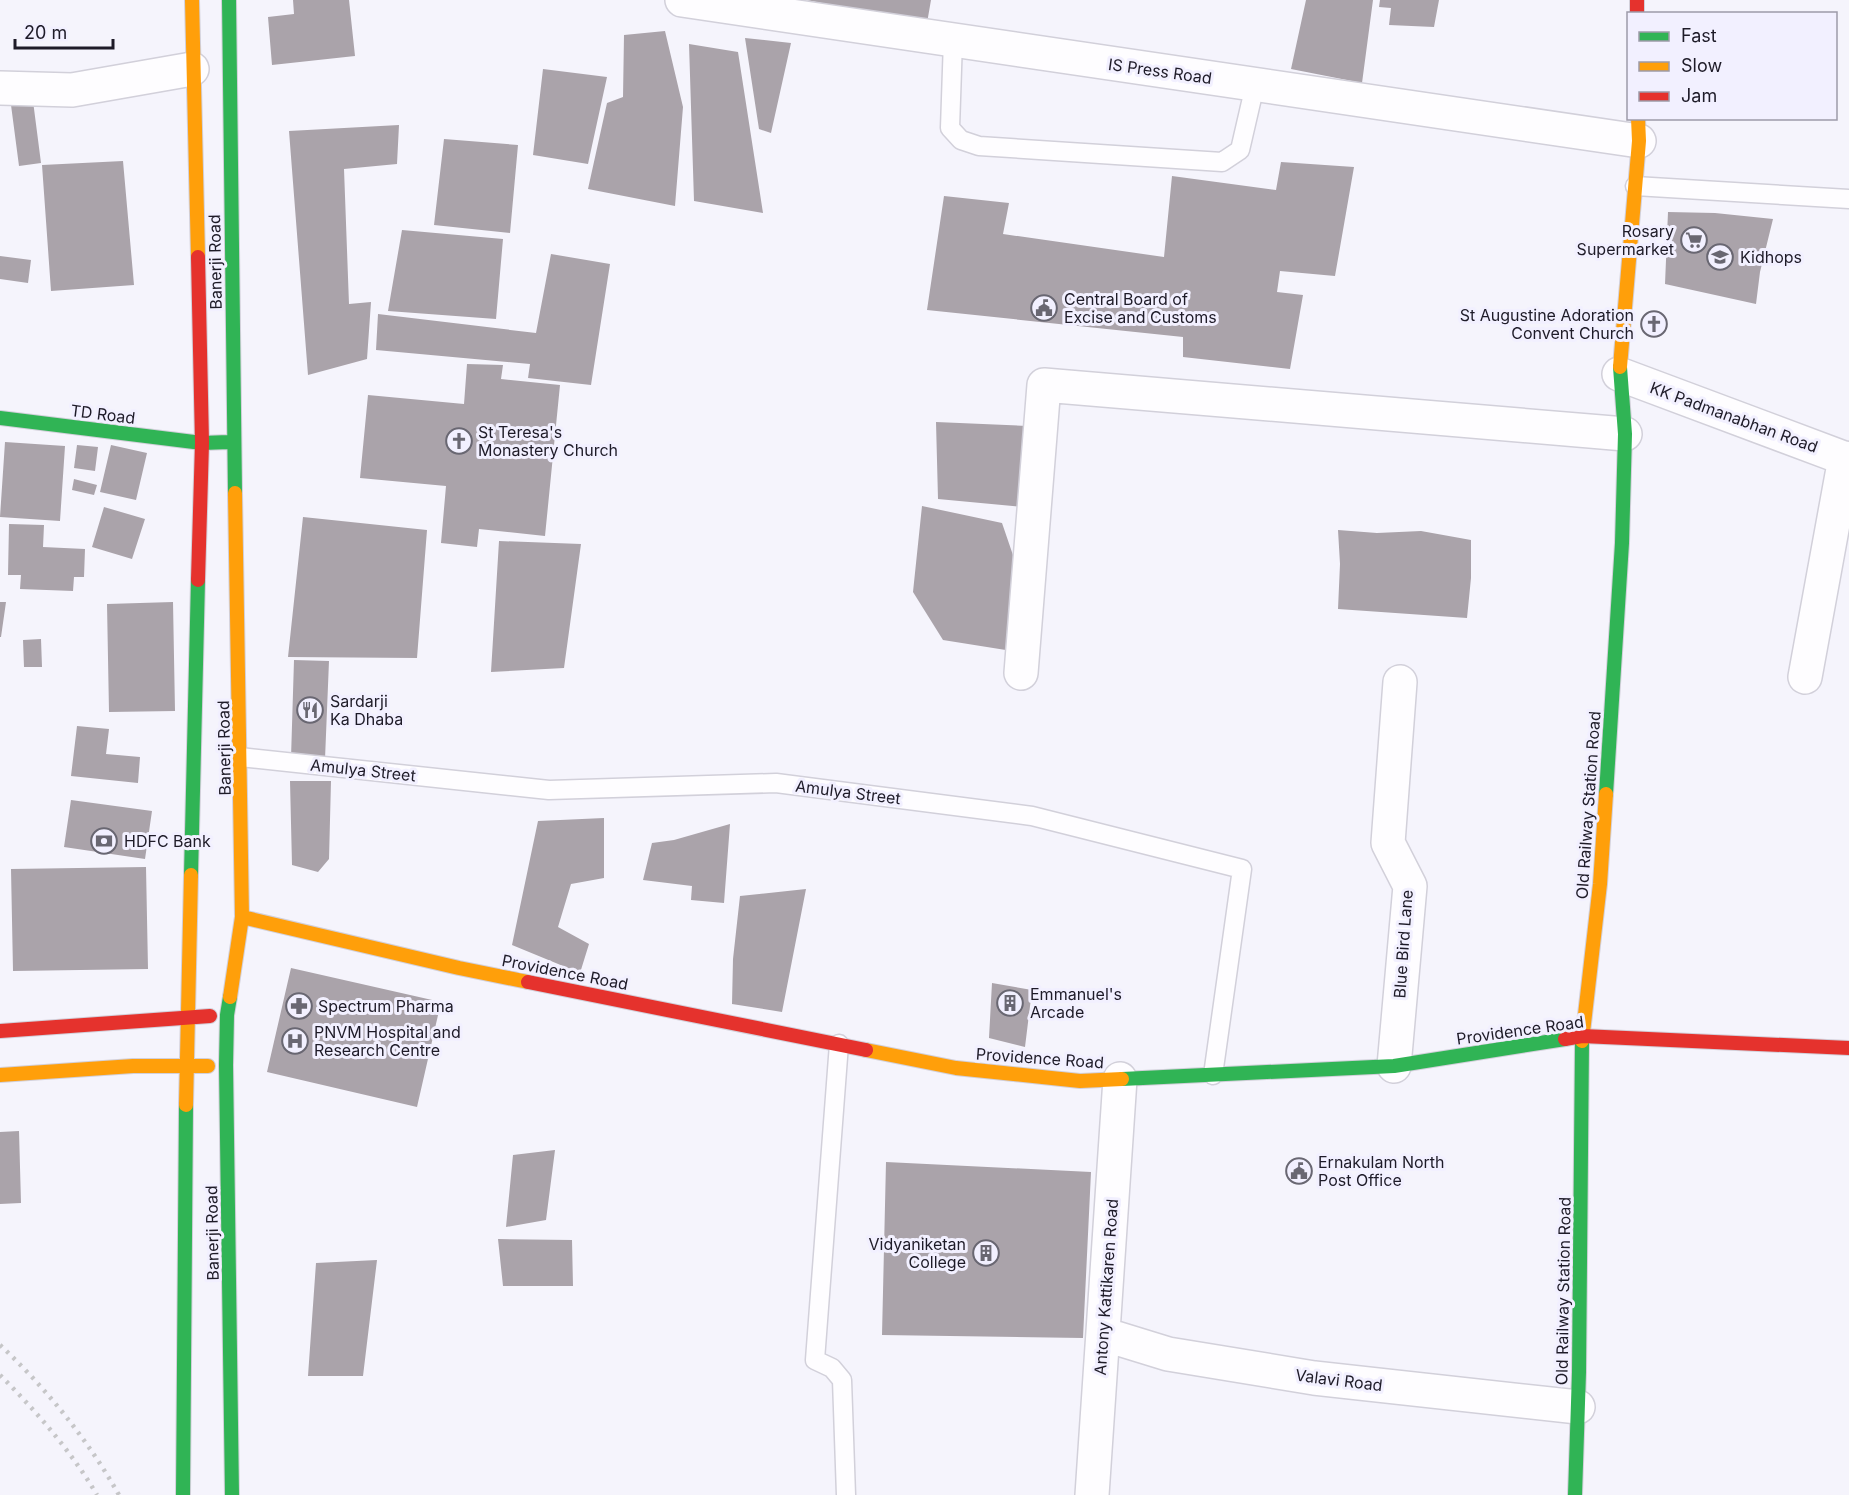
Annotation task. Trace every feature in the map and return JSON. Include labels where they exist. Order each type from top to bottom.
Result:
[{"type":"main road","name":"Banerji Road","points":[[183,1495],[186,1067],[202,443],[192,0]]},
{"type":"main road","name":"Banerji Road","points":[[229,0],[242,917],[227,1015],[226,1065],[232,1495]]},
{"type":"main road","name":"Old Railway Station Road","points":[[1575,1495],[1582,1036],[1600,884],[1622,543],[1625,434],[1619,374],[1638,130]]},
{"type":"main road","name":"TD Road","points":[[0,418],[202,443],[234,442]]},
{"type":"main road","name":"Providence Road","points":[[242,917],[459,968],[956,1068],[1080,1081],[1394,1066],[1582,1036],[1849,1048]]},
{"type":"main road","points":[[0,1031],[133,1027],[188,1018],[227,1015]]},
{"type":"main road","points":[[0,1075],[133,1061],[186,1067],[226,1065]]},
{"type":"street","name":"IS Press Road","points":[[682,0],[1255,85],[1638,130]]},
{"type":"street","points":[[0,88],[72,90],[192,69]]},
{"type":"street","name":"KK Padmanabhan Road","points":[[1619,374],[1847,459]]},
{"type":"street","points":[[1021,673],[1044,385],[1625,434]]},
{"type":"street","points":[[1806,677],[1847,459]]},
{"type":"street","name":"Blue Bird Lane","points":[[1394,1066],[1410,886],[1388,843],[1400,682]]},
{"type":"street","name":"Antony Kattikaren Road","points":[[1092,1495],[1120,1079]]},
{"type":"street","name":"Valavi Road","points":[[1103,1334],[1168,1354],[1314,1378],[1578,1407]]},
{"type":"lane","points":[[952,40],[950,128],[961,140],[979,146],[1222,162],[1240,150],[1255,85]]},
{"type":"lane","points":[[1635,186],[1849,199]]},
{"type":"lane","name":"Amulya Street","points":[[240,757],[549,790],[776,783],[1032,816],[1242,869],[1213,1075]]},
{"type":"lane","points":[[839,1044],[814,1360],[832,1368],[843,1380],[846,1495]]},
{"type":"building","points":[[293,0],[349,0],[355,56],[272,65],[268,17],[294,14]]},
{"type":"building","points":[[806,0],[931,0],[927,23]]},
{"type":"building","points":[[1306,0],[1373,0],[1362,83],[1291,69]]},
{"type":"building","points":[[1380,0],[1439,0],[1434,27],[1389,25],[1391,8],[1379,7]]},
{"type":"building","points":[[665,31],[683,107],[675,206],[588,189],[607,103],[623,97],[624,35]]},
{"type":"building","points":[[745,38],[791,43],[771,133],[759,129]]},
{"type":"building","points":[[689,44],[738,52],[763,213],[694,201]]},
{"type":"building","points":[[543,69],[607,77],[588,164],[533,155]]},
{"type":"building","points":[[33,101],[41,163],[19,166],[11,105]]},
{"type":"building","points":[[399,125],[397,164],[344,169],[349,304],[371,302],[367,359],[308,375],[289,131]]},
{"type":"building","points":[[444,139],[518,145],[510,233],[434,225]]},
{"type":"building","points":[[123,161],[134,285],[51,291],[42,165]]},
{"type":"building","points":[[1281,162],[1354,167],[1335,276],[1280,271],[1277,292],[1303,295],[1290,369],[1183,357],[1183,337],[927,310],[944,196],[1009,203],[1003,234],[1164,257],[1172,176],[1276,190]]},
{"type":"building","points":[[1668,212],[1715,213],[1773,219],[1760,272],[1756,304],[1665,284]]},
{"type":"building","points":[[402,230],[503,239],[496,319],[388,311]]},
{"type":"building","points":[[551,254],[610,264],[591,385],[528,378],[530,364],[376,350],[378,314],[536,333]]},
{"type":"building","points":[[0,256],[31,260],[28,283],[0,279]]},
{"type":"building","name":"St Teresa's Monastery Church","points":[[467,364],[503,365],[501,379],[560,385],[545,536],[479,529],[477,547],[441,543],[446,486],[360,478],[368,395],[464,404]]},
{"type":"building","points":[[936,422],[1027,426],[1024,507],[938,499]]},
{"type":"building","points":[[5,442],[65,446],[60,521],[0,517]]},
{"type":"building","points":[[77,445],[98,447],[95,471],[74,468]]},
{"type":"building","points":[[111,445],[147,453],[136,500],[100,492]]},
{"type":"building","points":[[74,479],[97,485],[94,495],[72,490]]},
{"type":"building","points":[[922,506],[1002,523],[1015,561],[1012,651],[943,640],[913,592]]},
{"type":"building","points":[[104,507],[145,519],[132,559],[92,547]]},
{"type":"building","points":[[303,517],[427,530],[417,658],[288,657]]},
{"type":"building","points":[[9,524],[44,525],[43,547],[85,549],[84,577],[74,577],[73,591],[20,589],[21,575],[8,575]]},
{"type":"building","points":[[1338,530],[1377,533],[1421,531],[1471,540],[1471,578],[1467,618],[1338,609],[1340,564]]},
{"type":"building","points":[[499,541],[581,544],[564,668],[491,672]]},
{"type":"building","points":[[0,602],[6,602],[1,637],[0,637]]},
{"type":"building","points":[[173,602],[175,711],[109,712],[107,604]]},
{"type":"building","points":[[41,639],[42,667],[24,667],[23,640]]},
{"type":"building","name":"Sardarji Ka Dhaba","points":[[294,660],[329,661],[325,759],[291,758]]},
{"type":"building","points":[[77,726],[109,729],[106,754],[140,757],[138,783],[71,776]]},
{"type":"building","points":[[290,781],[331,781],[329,859],[318,872],[292,865]]},
{"type":"building","points":[[71,800],[152,811],[145,859],[64,847]]},
{"type":"building","points":[[604,818],[604,878],[571,884],[558,927],[589,944],[580,973],[512,945],[538,821]]},
{"type":"building","points":[[730,824],[724,903],[691,900],[692,886],[643,880],[652,843],[674,840]]},
{"type":"building","points":[[146,867],[148,969],[13,971],[11,869]]},
{"type":"building","points":[[806,889],[782,1012],[732,1004],[733,959],[740,896]]},
{"type":"building","points":[[291,968],[441,1002],[417,1107],[267,1072]]},
{"type":"building","name":"Emmanuel's Arcade","points":[[992,983],[1032,990],[1025,1047],[989,1038]]},
{"type":"building","points":[[19,1131],[21,1203],[0,1204],[0,1132]]},
{"type":"building","points":[[555,1150],[546,1220],[506,1227],[513,1155]]},
{"type":"building","name":"Vidyaniketan College","points":[[886,1162],[1091,1172],[1083,1338],[882,1335]]},
{"type":"building","points":[[498,1239],[572,1240],[573,1286],[503,1286]]},
{"type":"building","points":[[377,1260],[363,1376],[308,1376],[316,1263]]},
{"type":"railway","points":[[0,1345],[34,1379],[65,1416],[94,1454],[119,1495]]},
{"type":"railway","points":[[0,1375],[52,1432],[97,1495]]},
{"type":"traffic: fast","points":[[229,0],[235,493]]},
{"type":"traffic: fast","points":[[1606,794],[1622,543],[1625,434],[1620,367]]},
{"type":"traffic: fast","points":[[0,418],[202,443],[229,442]]},
{"type":"traffic: fast","points":[[191,875],[198,580]]},
{"type":"traffic: fast","points":[[230,997],[227,1015],[226,1065],[232,1495]]},
{"type":"traffic: fast","points":[[1122,1079],[1394,1066],[1565,1039]]},
{"type":"traffic: fast","points":[[1575,1495],[1579,1372],[1582,1041]]},
{"type":"traffic: fast","points":[[183,1495],[186,1105]]},
{"type":"traffic: slow","points":[[192,0],[198,257]]},
{"type":"traffic: slow","points":[[1620,367],[1639,141],[1638,120]]},
{"type":"traffic: slow","points":[[230,997],[242,917],[235,493]]},
{"type":"traffic: slow","points":[[1582,1041],[1600,884],[1606,794]]},
{"type":"traffic: slow","points":[[186,1105],[191,875]]},
{"type":"traffic: slow","points":[[242,917],[528,982]]},
{"type":"traffic: slow","points":[[866,1050],[956,1068],[1080,1081],[1122,1079]]},
{"type":"traffic: slow","points":[[0,1075],[133,1066],[208,1066]]},
{"type":"traffic: jam","points":[[1637,0],[1637,12]]},
{"type":"traffic: jam","points":[[198,257],[202,443],[198,580]]},
{"type":"traffic: jam","points":[[528,982],[866,1050]]},
{"type":"traffic: jam","points":[[0,1031],[210,1016]]},
{"type":"traffic: jam","points":[[1565,1039],[1582,1036],[1849,1048]]},
{"type":"place","name":"Rosary Supermarket","points":[[1694,240]]},
{"type":"place","name":"Kidhops","points":[[1720,257]]},
{"type":"place","name":"Central Board of Excise and Customs","points":[[1044,308]]},
{"type":"place","name":"St Augustine Adoration Convent Church","points":[[1654,324]]},
{"type":"place","name":"St Teresa's Monastery Church","points":[[459,441]]},
{"type":"place","name":"Sardarji Ka Dhaba","points":[[310,710]]},
{"type":"place","name":"HDFC Bank","points":[[104,841]]},
{"type":"place","name":"Emmanuel's Arcade","points":[[1010,1003]]},
{"type":"place","name":"Spectrum Pharma","points":[[299,1006]]},
{"type":"place","name":"PNVM Hospital and Research Centre","points":[[295,1041]]},
{"type":"place","name":"Ernakulam North Post Office","points":[[1299,1171]]},
{"type":"place","name":"Vidyaniketan College","points":[[986,1253]]}]
